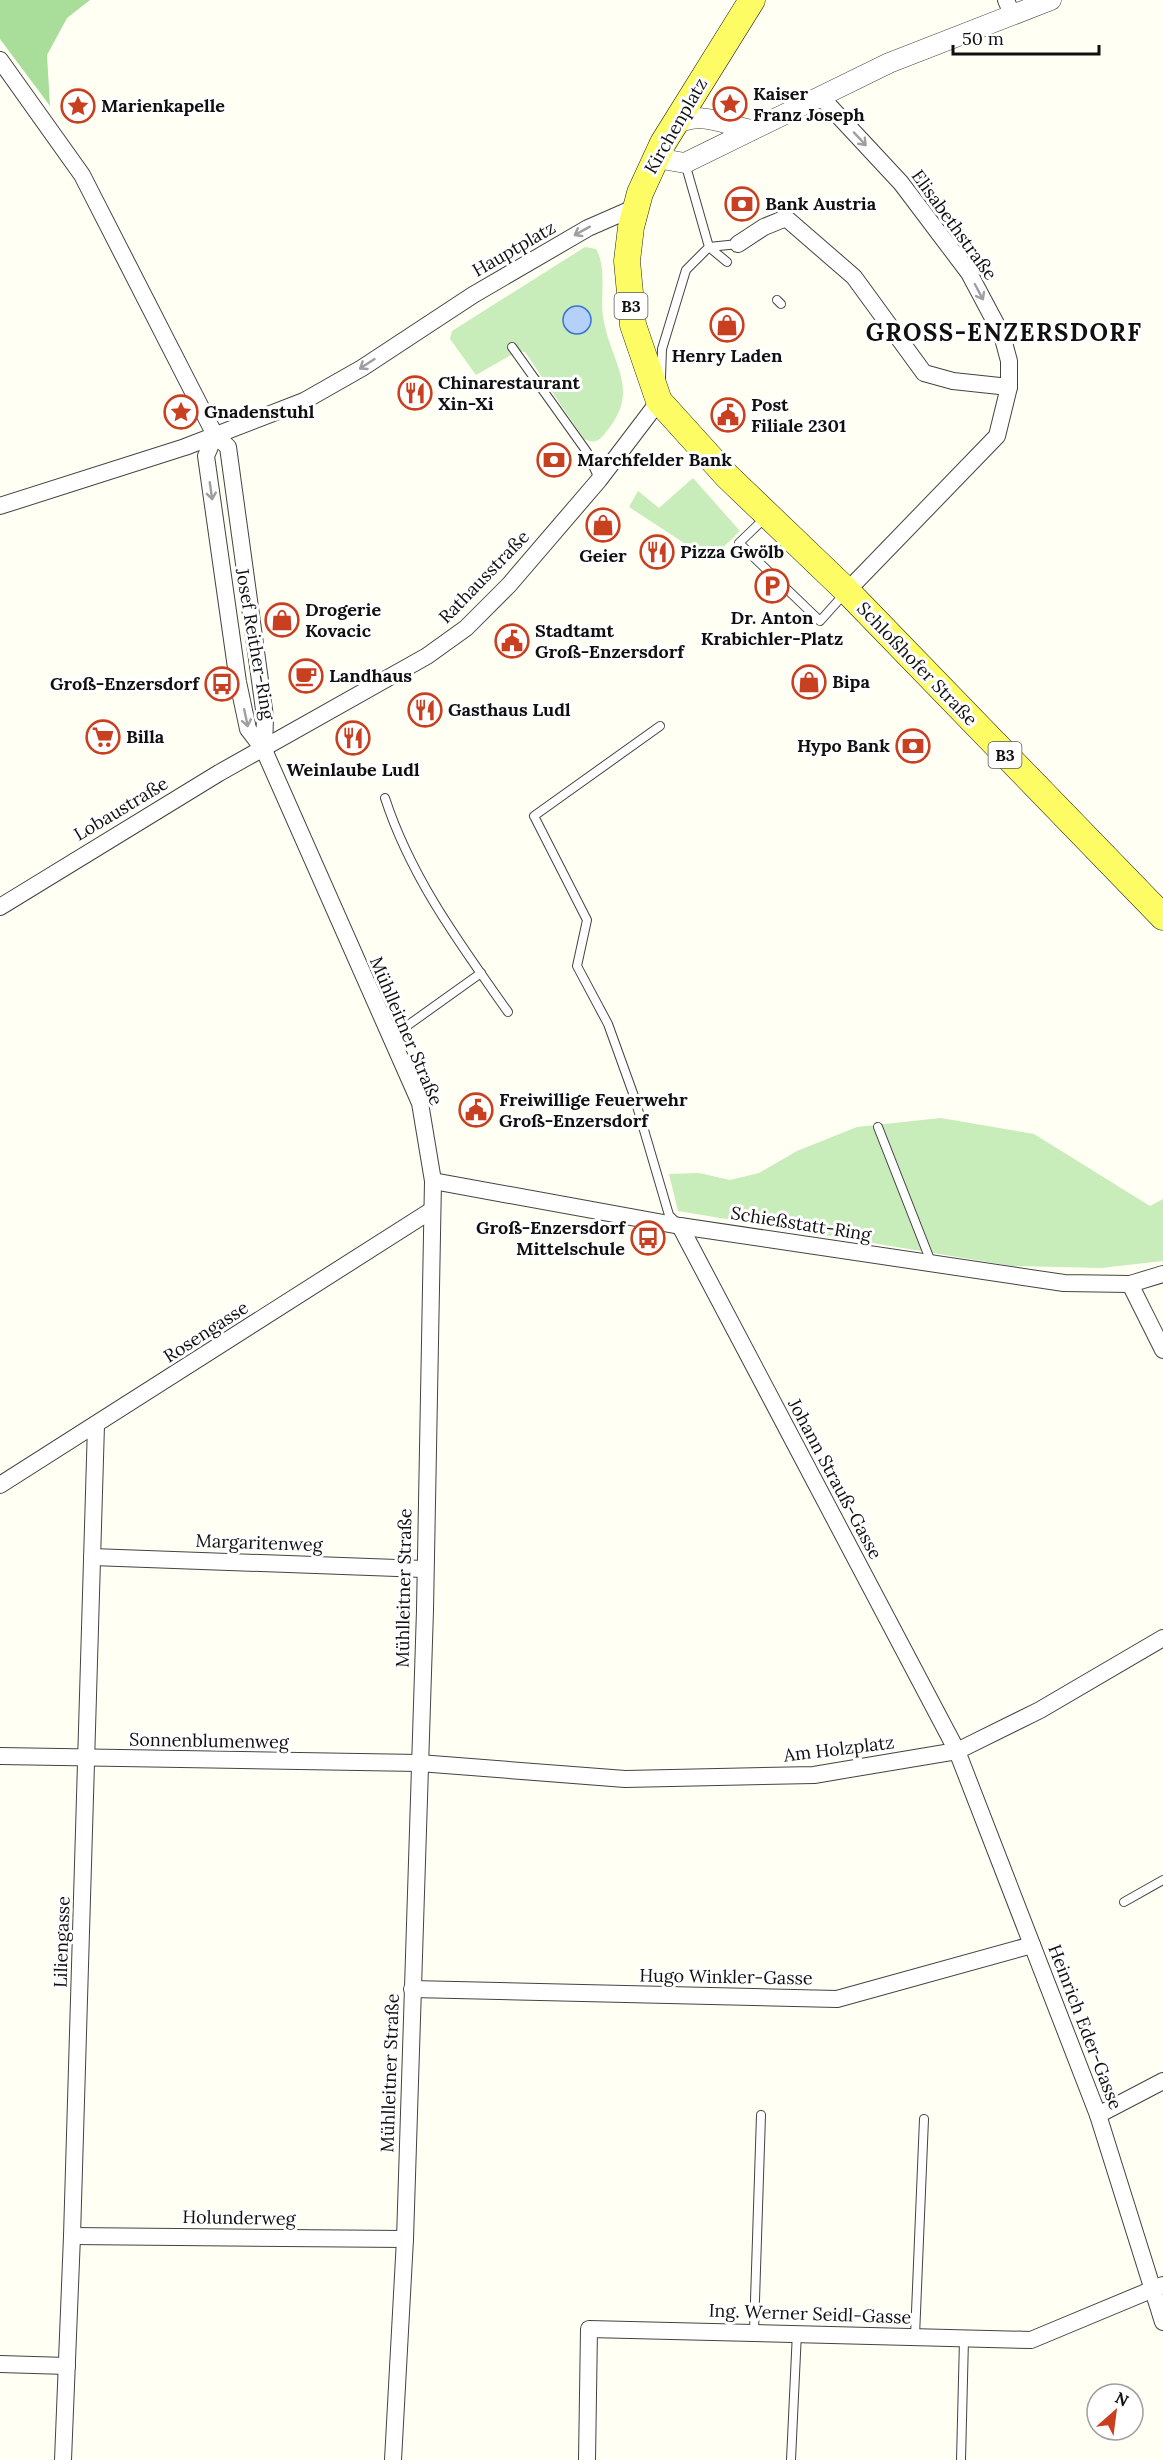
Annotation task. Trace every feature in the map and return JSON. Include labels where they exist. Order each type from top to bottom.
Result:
[{"type":"main road","name":"Kirchenplatz","points":[[659,401],[633,325],[628,290],[627,261],[636,207],[656,158],[672,127],[752,0]]},
{"type":"main road","name":"B3","points":[[659,401],[727,476],[847,591]]},
{"type":"main road","name":"Schloßhofer Straße","points":[[847,591],[1163,917]]},
{"type":"street","points":[[656,158],[685,164],[820,96],[1009,7],[1051,0]]},
{"type":"street","name":"Josef Reither-Ring","points":[[0,60],[82,174],[215,435],[228,447],[265,717],[264,750]]},
{"type":"street","points":[[699,85],[702,111],[707,118]]},
{"type":"street","name":"Elisabethstraße","points":[[820,96],[901,183],[969,273],[1002,334],[1009,361],[1009,387],[997,436],[847,591]]},
{"type":"street","points":[[672,127],[681,120],[707,118],[752,130]]},
{"type":"street","name":"Hauptplatz","points":[[0,506],[215,435],[304,401],[362,368],[473,295],[588,228],[636,207]]},
{"type":"street","points":[[738,244],[764,227],[786,218],[854,277],[924,373],[952,381],[1009,387]]},
{"type":"street","name":"Rathausstraße","points":[[264,750],[286,734],[427,656],[466,628],[510,585],[599,480],[659,401]]},
{"type":"street","name":"Josef Reither-Ring","points":[[215,435],[206,456],[238,682],[248,729],[264,750]]},
{"type":"street","name":"Lobaustraße","points":[[0,907],[186,792],[264,750]]},
{"type":"street","name":"Mühlleitner Straße","points":[[264,750],[420,1103],[433,1181],[405,2239],[393,2460]]},
{"type":"street","name":"Schießstatt-Ring","points":[[433,1181],[680,1226],[1064,1283],[1130,1284],[1163,1274]]},
{"type":"street","name":"Rosengasse","points":[[0,1485],[432,1210]]},
{"type":"street","name":"Johann Strauß-Gasse","points":[[680,1226],[957,1751]]},
{"type":"street","points":[[1130,1284],[1163,1350]]},
{"type":"street","name":"Liliengasse","points":[[63,2460],[88,1759],[96,1425]]},
{"type":"street","name":"Margaritenweg","points":[[92,1557],[424,1569]]},
{"type":"street","name":"Am Holzplatz","points":[[419,1762],[625,1779],[814,1775],[957,1751],[1040,1710],[1163,1638]]},
{"type":"street","name":"Heinrich Eder-Gasse","points":[[957,1751],[1098,2115],[1158,2288],[1163,2322]]},
{"type":"street","name":"Sonnenblumenweg","points":[[0,1756],[419,1762]]},
{"type":"street","name":"Hugo Winkler-Gasse","points":[[412,1989],[837,1999],[1032,1945]]},
{"type":"street","points":[[1098,2115],[1163,2081]]},
{"type":"street","name":"Holunderweg","points":[[72,2236],[405,2239]]},
{"type":"street","name":"Ing. Werner Seidl-Gasse","points":[[587,2460],[589,2329],[797,2332],[1031,2340],[1158,2288]]},
{"type":"street","points":[[0,2364],[67,2366]]},
{"type":"lane","points":[[685,164],[709,247],[727,262]]},
{"type":"lane","points":[[659,401],[662,349],[686,270],[709,247],[738,244]]},
{"type":"lane","points":[[512,347],[587,452],[599,480]]},
{"type":"lane","points":[[768,515],[739,543],[820,621],[847,591]]},
{"type":"lane","points":[[660,726],[534,816],[587,920],[577,966],[608,1024],[634,1096],[669,1215],[680,1226]]},
{"type":"lane","points":[[385,798],[395,829],[422,885],[508,1012]]},
{"type":"lane","points":[[390,1039],[481,973]]},
{"type":"lane","points":[[878,1127],[931,1263]]},
{"type":"lane","points":[[1124,1902],[1163,1880]]},
{"type":"lane","points":[[754,2331],[761,2115]]},
{"type":"lane","points":[[915,2336],[924,2119]]},
{"type":"lane","points":[[791,2460],[797,2332]]},
{"type":"lane","points":[[961,2460],[964,2339]]},
{"type":"green space","points":[[0,0],[90,0],[67,18],[47,55],[50,106],[0,39]]},
{"type":"green space","points":[[585,247],[596,249],[599,256],[602,273],[603,317],[623,389],[622,403],[617,417],[603,435],[594,441],[584,439],[525,352],[518,351],[476,375],[450,339],[452,331]]},
{"type":"green space","points":[[693,478],[740,531],[710,560],[629,507],[638,491],[659,508]]},
{"type":"green space","points":[[941,1118],[1034,1134],[1150,1206],[1163,1199],[1163,1261],[1101,1268],[1012,1266],[678,1211],[669,1174],[699,1173],[730,1180],[759,1173],[797,1151],[857,1127]]},
{"type":"water","points":[[577,306],[587,310],[591,320],[587,330],[577,334],[567,330],[563,320],[567,310]]},
{"type":"place","name":"Kaiser Franz Joseph","points":[[730,104]]},
{"type":"place","name":"Marienkapelle","points":[[78,106]]},
{"type":"place","name":"Bank Austria","points":[[742,204]]},
{"type":"place","name":"Henry Laden","points":[[727,325]]},
{"type":"place","name":"Chinarestaurant Xin-Xi","points":[[415,393]]},
{"type":"place","name":"Gnadenstuhl","points":[[181,412]]},
{"type":"place","name":"Post Filiale 2301","points":[[728,415]]},
{"type":"place","name":"Marchfelder Bank","points":[[554,460]]},
{"type":"place","name":"Geier","points":[[603,525]]},
{"type":"place","name":"Pizza Gwölb","points":[[657,552]]},
{"type":"place","name":"Dr. Anton Krabichler-Platz","points":[[772,586]]},
{"type":"place","name":"Drogerie Kovacic","points":[[282,620]]},
{"type":"place","name":"Stadtamt Groß-Enzersdorf","points":[[512,641]]},
{"type":"place","name":"Landhaus","points":[[306,676]]},
{"type":"place","name":"Bipa","points":[[809,682]]},
{"type":"place","name":"Groß-Enzersdorf","points":[[222,684]]},
{"type":"place","name":"Gasthaus Ludl","points":[[425,710]]},
{"type":"place","name":"Billa","points":[[103,737]]},
{"type":"place","name":"Weinlaube Ludl","points":[[353,738]]},
{"type":"place","name":"Hypo Bank","points":[[913,746]]},
{"type":"place","name":"Freiwillige Feuerwehr Groß-Enzersdorf","points":[[476,1110]]},
{"type":"place","name":"Groß-Enzersdorf Mittelschule","points":[[648,1238]]},
{"type":"district","name":"GROSS-ENZERSDORF","points":[[1004,333]]}]
